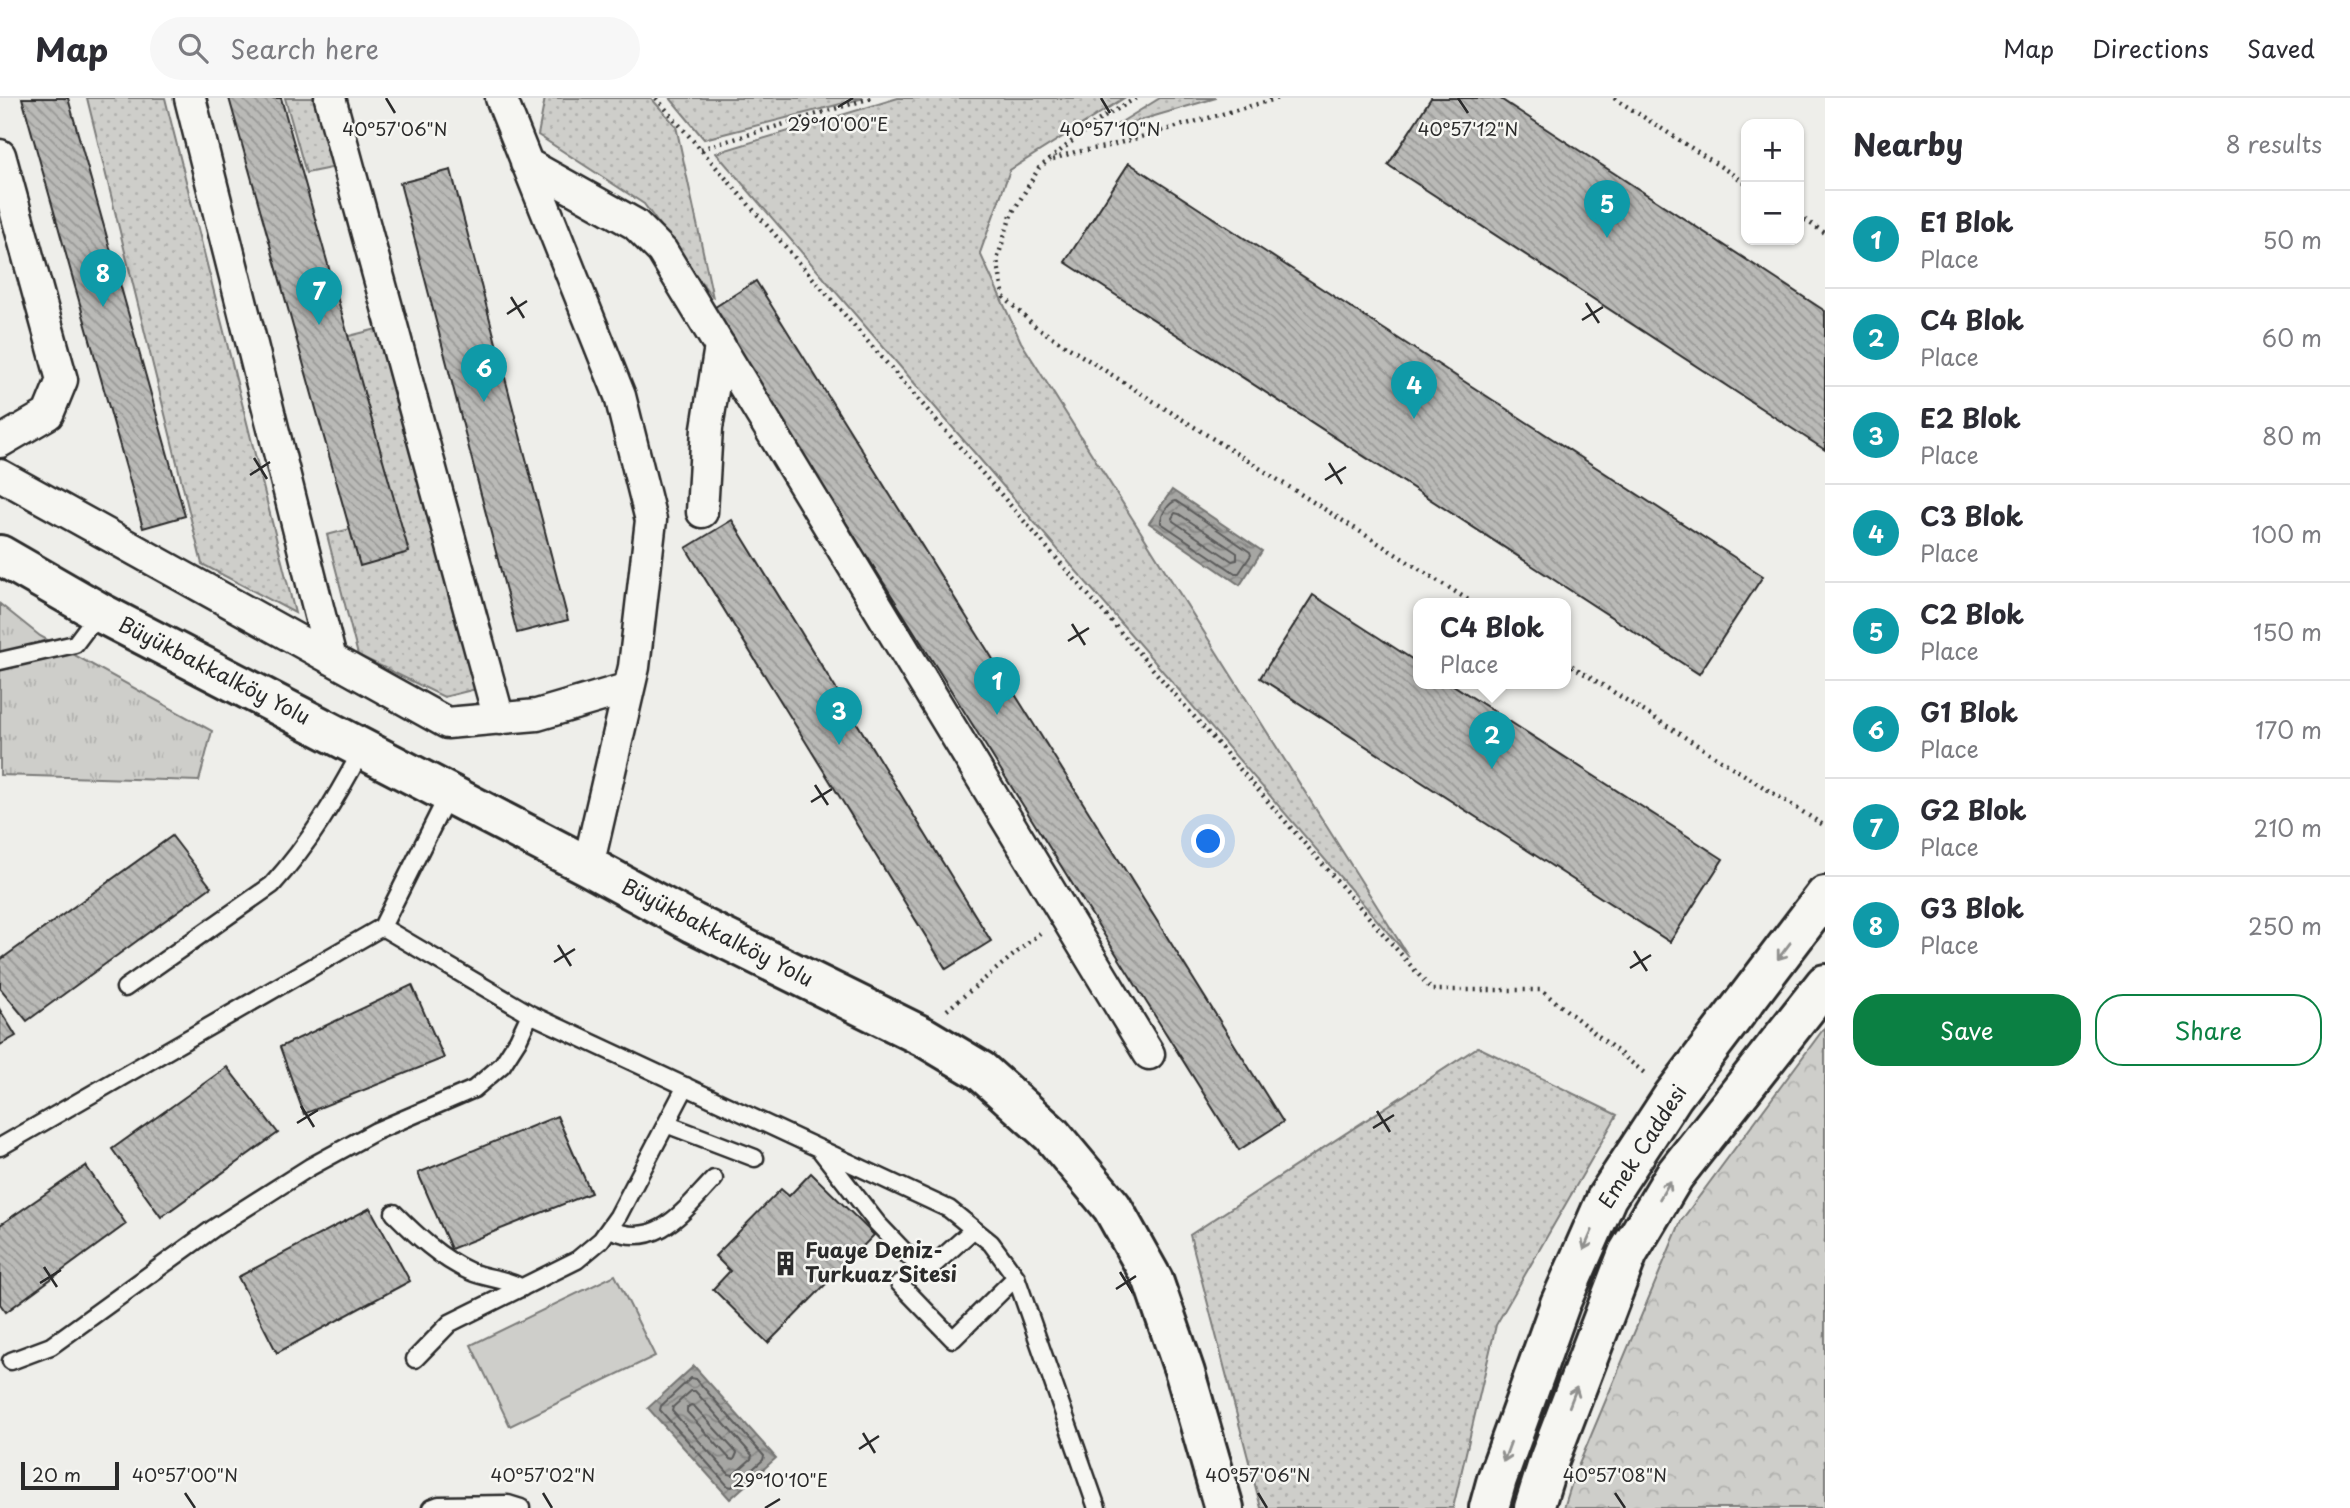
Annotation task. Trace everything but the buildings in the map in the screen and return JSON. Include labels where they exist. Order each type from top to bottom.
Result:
[{"type":"street","points":[[190,98],[331,659]]},
{"type":"street","points":[[330,98],[499,719]]},
{"type":"street","points":[[501,98],[620,396],[651,520],[634,667],[588,866]]},
{"type":"street","points":[[0,155],[62,380],[48,414],[0,442]]},
{"type":"street","points":[[526,163],[635,224],[662,251],[1149,1054]]},
{"type":"street","points":[[702,512],[707,428],[720,346]]},
{"type":"street","points":[[0,475],[447,723],[537,715],[629,688]]},
{"type":"street","name":"Büyükbakkalköy Yolu","points":[[0,555],[99,612],[693,923],[917,1035],[981,1071],[1052,1135],[1112,1207],[1153,1280],[1185,1373],[1224,1508]]},
{"type":"street","name":"Emek Caddesi","points":[[1489,1508],[1560,1304],[1607,1197],[1673,1096],[1825,896]]},
{"type":"street","name":"Emek Caddesi","points":[[1534,1508],[1549,1460],[1628,1253],[1674,1176],[1825,984]]},
{"type":"lane","points":[[0,661],[75,644],[99,612]]},
{"type":"lane","points":[[125,988],[272,885],[330,808],[363,748]]},
{"type":"lane","points":[[0,1147],[382,928],[449,793]]},
{"type":"lane","points":[[382,928],[530,1014],[949,1209],[974,1229],[991,1243],[1016,1277],[1097,1508]]},
{"type":"lane","points":[[12,1361],[51,1346],[214,1228],[310,1167],[376,1130],[474,1089],[502,1065],[530,1014]]},
{"type":"lane","points":[[415,1359],[450,1323],[590,1251],[610,1229],[685,1086]]},
{"type":"lane","points":[[666,1124],[755,1158]]},
{"type":"lane","points":[[817,1146],[877,1223],[918,1266],[936,1263],[974,1229]]},
{"type":"lane","points":[[610,1229],[632,1236],[662,1229],[674,1221],[714,1179]]},
{"type":"lane","points":[[394,1213],[429,1245],[459,1266],[484,1277],[512,1282],[522,1288]]},
{"type":"lane","points":[[899,1283],[953,1339],[1016,1277]]},
{"type":"lane","points":[[430,1508],[439,1505],[508,1504],[522,1508]]},
{"type":"path","points":[[656,98],[1432,990],[1541,990],[1673,1096]]},
{"type":"path","points":[[701,149],[872,98]]},
{"type":"path","points":[[1136,98],[1096,122],[1049,160],[1011,215],[997,260],[1004,297],[1036,327],[1464,598]]},
{"type":"path","points":[[1049,160],[1279,98]]},
{"type":"path","points":[[1614,98],[1744,182]]},
{"type":"path","points":[[1804,219],[1825,233]]},
{"type":"path","points":[[1571,665],[1825,826]]},
{"type":"path","points":[[917,1035],[1064,913]]},
{"type":"green space","points":[[87,98],[165,98],[295,613],[202,564]]},
{"type":"green space","points":[[285,98],[323,98],[341,166],[306,173]]},
{"type":"green space","points":[[545,98],[651,98],[676,126],[713,298],[644,204],[538,135]]},
{"type":"green space","points":[[670,98],[864,98],[704,139]]},
{"type":"green space","points":[[898,98],[1124,98],[1010,170],[980,253],[1021,342],[1409,957],[716,153]]},
{"type":"green space","points":[[1160,98],[1216,98],[1110,129]]},
{"type":"green space","points":[[381,328],[476,689],[444,697],[358,655],[327,535],[389,519],[341,338]]},
{"type":"green space","points":[[0,604],[40,636],[212,731],[199,781],[0,775]]},
{"type":"green space","points":[[1825,1027],[1825,1508],[1564,1508],[1574,1476],[1681,1221]]},
{"type":"green space","points":[[1478,1047],[1617,1115],[1496,1325],[1453,1508],[1261,1508],[1190,1235]]},
{"type":"green space","points":[[615,1275],[655,1356],[510,1426],[471,1345]]},
{"type":"water","points":[[1172,490],[1262,551],[1240,585],[1149,523]]},
{"type":"water","points":[[694,1366],[776,1458],[730,1499],[648,1408]]},
{"type":"place","name":"C2 Blok","points":[[1607,238]]},
{"type":"place","name":"G3 Blok","points":[[103,307]]},
{"type":"place","name":"G2 Blok","points":[[319,325]]},
{"type":"place","name":"G1 Blok","points":[[484,402]]},
{"type":"place","name":"C3 Blok","points":[[1414,419]]},
{"type":"place","name":"E1 Blok","points":[[997,715]]},
{"type":"place","name":"E2 Blok","points":[[839,745]]},
{"type":"place","name":"C4 Blok","points":[[1492,769]]},
{"type":"place","name":"Fuaye Deniz- Turkuaz Sitesi","points":[[785,1263]]}]
